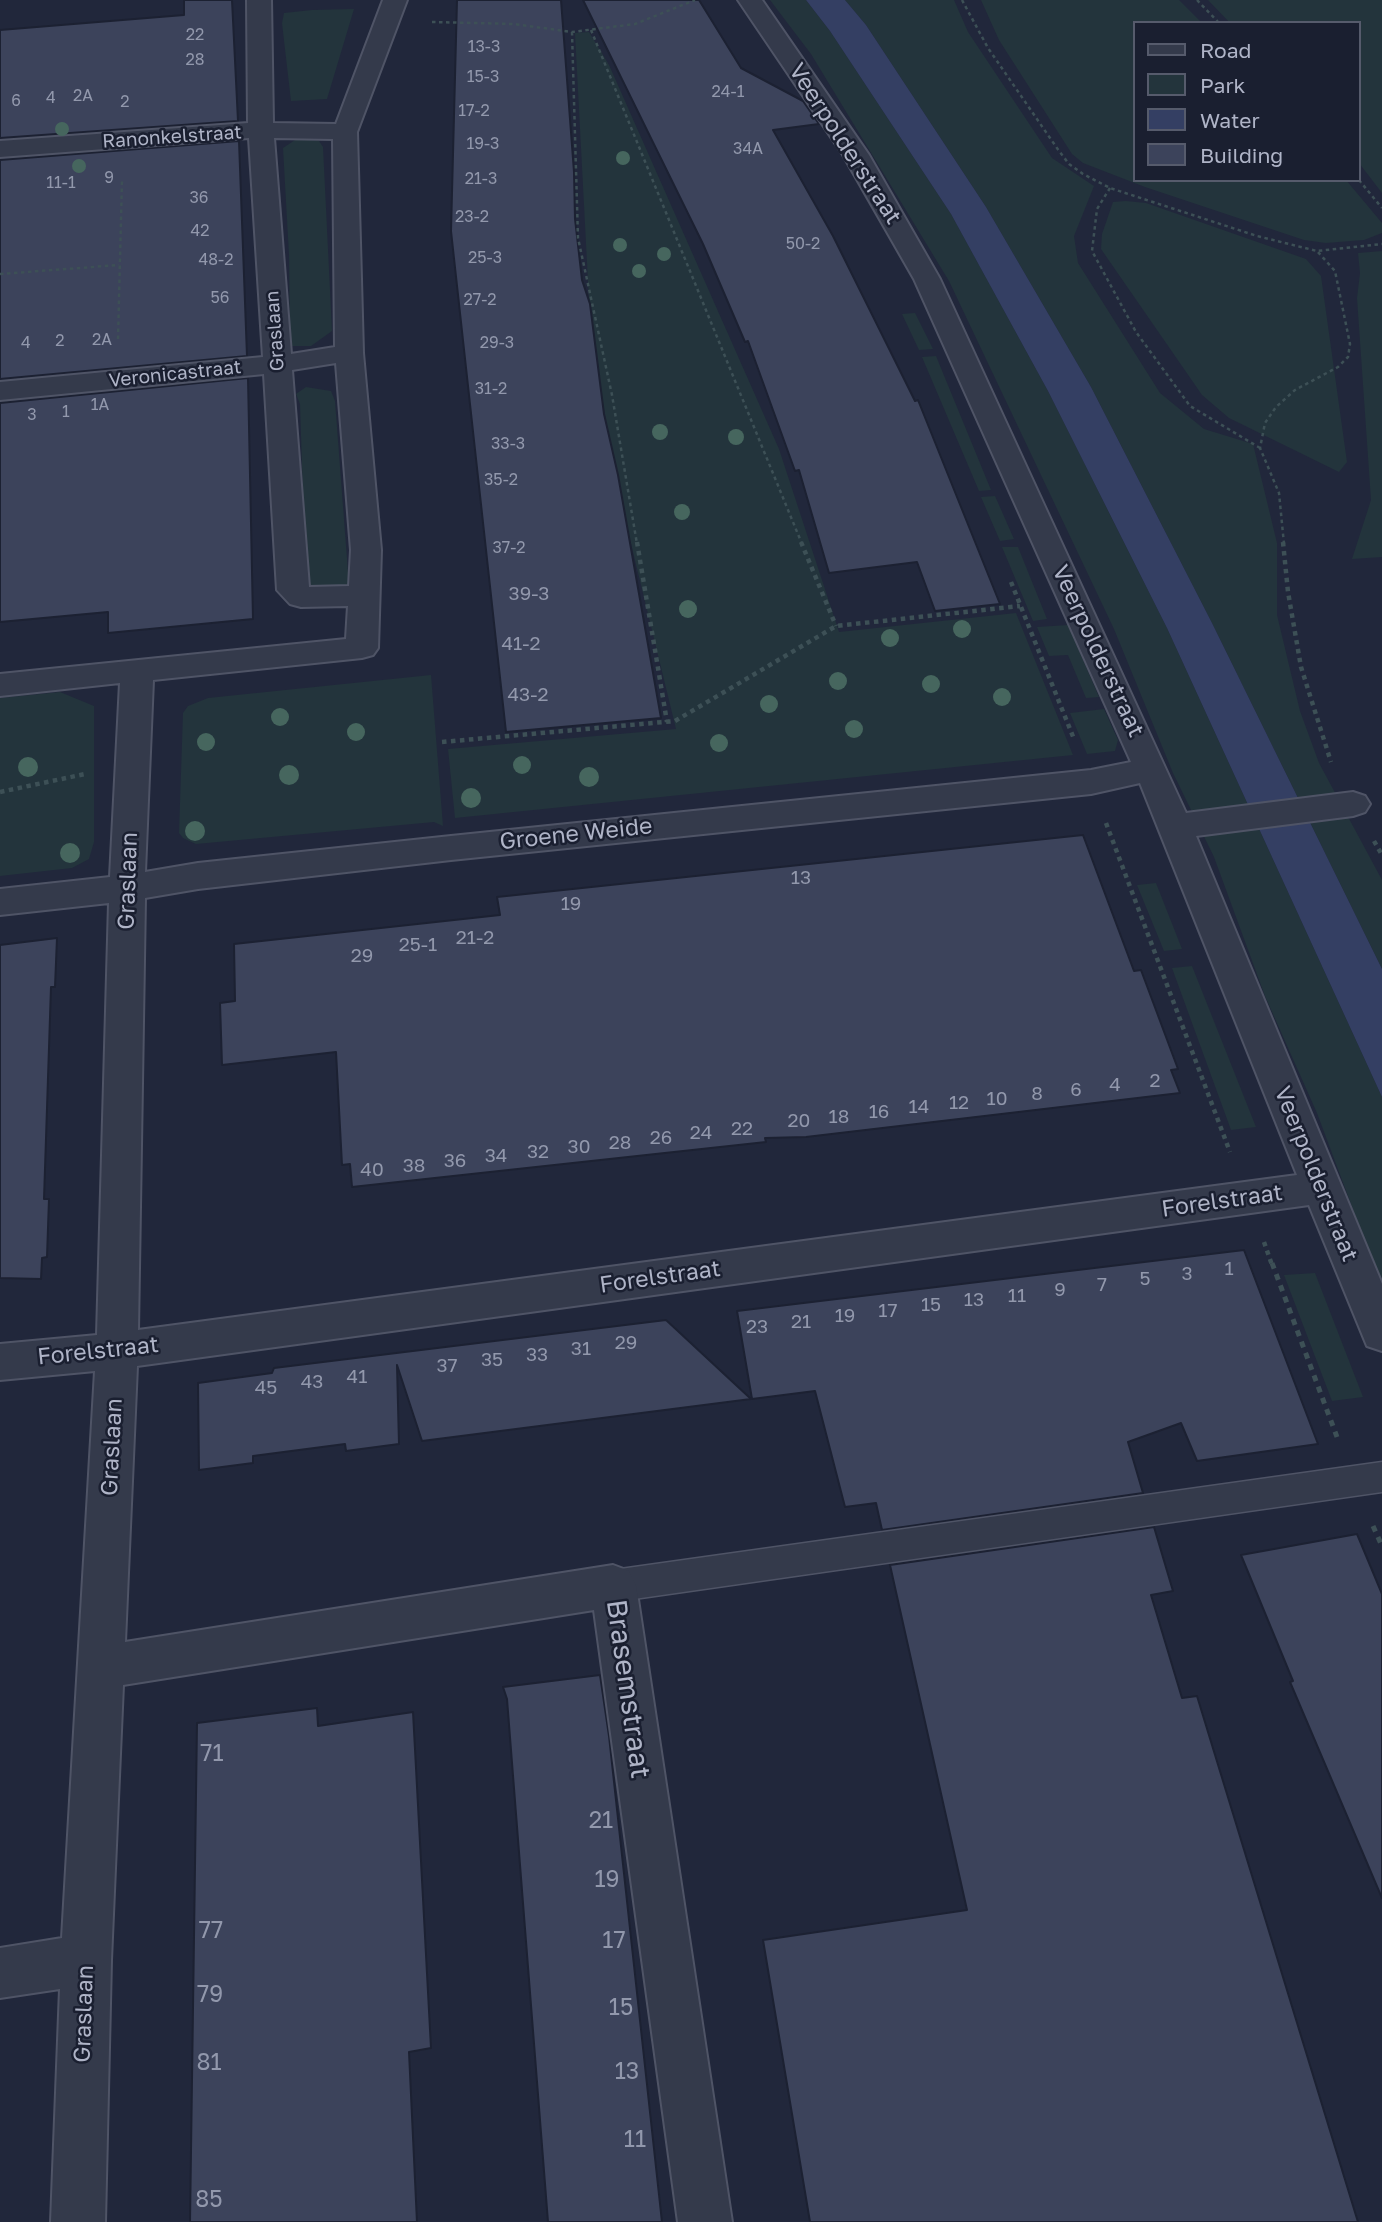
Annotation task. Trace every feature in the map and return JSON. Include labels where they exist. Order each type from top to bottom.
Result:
[{"type":"street","name":"Graslaan","points":[[259,0],[261,130],[293,590],[301,597],[363,595]]},
{"type":"street","name":"Veerpolderstraat","points":[[750,0],[856,155],[927,279],[1151,769],[1191,824],[1320,1188],[1382,1334]]},
{"type":"street","points":[[0,685],[362,648],[366,550],[349,353],[345,132],[390,11]]},
{"type":"street","name":"Ranonkelstraat","points":[[0,149],[261,130],[345,132]]},
{"type":"street","name":"Veronicastraat","points":[[0,391],[277,363],[349,353]]},
{"type":"street","name":"Graslaan","points":[[78,2222],[86,1959],[117,1351],[127,888],[137,672]]},
{"type":"street","name":"Groene Weide","points":[[0,902],[127,888],[224,873],[1091,782],[1151,769]]},
{"type":"street","points":[[1191,824],[1340,805]]},
{"type":"street","name":"Forelstraat","points":[[0,1362],[117,1351],[1320,1188]]},
{"type":"street","name":"Brasemstraat","points":[[101,1667],[613,1586],[705,2222]]},
{"type":"street","points":[[0,1973],[86,1959]]},
{"type":"lane","points":[[613,1586],[1382,1477]]},
{"type":"path","points":[[390,11],[572,32],[635,24],[695,0]]},
{"type":"path","points":[[962,0],[988,48],[1059,151],[1083,174],[1110,188],[1257,236],[1317,251],[1382,244]]},
{"type":"path","points":[[1197,0],[1217,21]]},
{"type":"path","points":[[591,30],[836,626]]},
{"type":"path","points":[[572,32],[578,239],[612,395],[667,722]]},
{"type":"path","points":[[117,380],[122,168]]},
{"type":"path","points":[[1361,182],[1382,208]]},
{"type":"path","points":[[1110,188],[1097,209],[1092,251],[1136,332],[1190,406],[1260,448]]},
{"type":"path","points":[[1317,251],[1328,259],[1335,271],[1350,344],[1348,357],[1338,367],[1295,390],[1276,407],[1265,423],[1260,448],[1279,493],[1288,592],[1301,667],[1333,768],[1340,805]]},
{"type":"path","points":[[0,274],[120,265]]},
{"type":"path","points":[[1008,573],[1091,782]]},
{"type":"path","points":[[442,742],[675,721],[836,626],[1020,606]]},
{"type":"path","points":[[0,792],[82,774],[133,770]]},
{"type":"green space","points":[[770,0],[806,0],[830,31],[951,214],[1048,391],[1167,628],[1382,1097],[1382,1287],[1317,1113],[1265,996],[1214,857],[1173,773],[1114,629],[949,281],[811,54]]},
{"type":"green space","points":[[845,0],[954,0],[968,32],[1052,158],[1094,186],[1074,236],[1078,263],[1160,393],[1204,429],[1253,444],[1277,543],[1277,615],[1300,711],[1319,763],[1382,880],[1382,969],[1212,623],[1091,387],[986,207],[866,25]]},
{"type":"green space","points":[[981,0],[1179,0],[1200,21],[1134,21],[1134,182],[1348,182],[1382,223],[1382,233],[1364,240],[1326,243],[1304,240],[1145,187],[1083,163],[1072,154],[999,40]]},
{"type":"green space","points":[[1208,0],[1382,0],[1382,193],[1361,166],[1361,21],[1228,21]]},
{"type":"green space","points":[[354,9],[327,99],[291,101],[282,23],[284,13]]},
{"type":"green space","points":[[589,32],[609,65],[779,449],[839,632],[1016,613],[1073,755],[455,818],[448,749],[676,729],[614,474],[590,320],[575,33]]},
{"type":"green space","points":[[295,140],[319,141],[323,147],[332,331],[311,346],[290,346],[289,255],[283,148]]},
{"type":"green space","points":[[1113,202],[1146,203],[1306,259],[1321,276],[1347,462],[1339,472],[1229,418],[1202,395],[1101,249],[1102,234]]},
{"type":"green space","points":[[1382,251],[1382,557],[1352,559],[1371,500],[1357,298],[1360,273],[1358,253]]},
{"type":"green space","points":[[915,313],[933,349],[919,350],[902,314]]},
{"type":"green space","points":[[936,356],[991,490],[979,491],[922,357]]},
{"type":"green space","points":[[306,387],[331,391],[335,401],[349,585],[306,592],[300,404],[296,394]]},
{"type":"green space","points":[[995,496],[1014,539],[1000,541],[981,497]]},
{"type":"green space","points":[[1002,547],[1018,547],[1047,619],[1033,621]]},
{"type":"green space","points":[[1068,625],[1099,697],[1086,698],[1068,655],[1049,656],[1037,627]]},
{"type":"green space","points":[[431,675],[443,826],[434,822],[196,844],[179,833],[183,713],[188,706],[208,698]]},
{"type":"green space","points":[[60,692],[94,706],[94,842],[89,859],[72,868],[0,876],[0,698]]},
{"type":"green space","points":[[1104,709],[1118,740],[1115,751],[1087,754],[1070,713]]},
{"type":"green space","points":[[1156,883],[1182,949],[1164,951],[1137,885]]},
{"type":"green space","points":[[1192,966],[1256,1127],[1231,1130],[1172,968]]},
{"type":"green space","points":[[1315,1273],[1363,1397],[1332,1401],[1284,1275]]},
{"type":"water","points":[[806,0],[845,0],[866,25],[986,207],[1091,387],[1212,623],[1382,969],[1382,1097],[1167,628],[1048,391],[951,214],[830,31]]},
{"type":"building","points":[[184,0],[232,0],[238,121],[0,138],[0,30],[184,15]]},
{"type":"building","points":[[457,0],[561,0],[575,219],[582,280],[590,304],[604,414],[618,475],[661,718],[506,732],[451,231]]},
{"type":"building","points":[[583,0],[699,0],[741,68],[803,101],[819,124],[773,130],[833,236],[915,401],[918,400],[1000,604],[935,611],[917,562],[829,573],[799,470],[795,471],[748,341],[745,342],[703,244]]},
{"type":"building","points":[[239,141],[247,356],[0,379],[0,160]]},
{"type":"building","points":[[248,378],[253,619],[108,633],[108,612],[0,622],[0,403]]},
{"type":"building","points":[[1083,835],[1134,971],[1141,970],[1178,1069],[1171,1070],[1180,1093],[806,1137],[765,1138],[766,1142],[352,1187],[350,1164],[342,1165],[336,1052],[222,1065],[220,1003],[235,1001],[234,944],[500,915],[497,897]]},
{"type":"building","points":[[57,938],[55,987],[51,987],[44,1199],[49,1199],[47,1257],[42,1258],[41,1279],[0,1278],[0,945]]},
{"type":"building","points":[[1244,1250],[1318,1444],[1197,1461],[1181,1423],[1128,1442],[1143,1493],[882,1530],[876,1503],[845,1507],[815,1391],[752,1399],[737,1311]]},
{"type":"building","points":[[666,1320],[751,1399],[422,1441],[397,1365],[399,1444],[346,1451],[345,1444],[253,1456],[253,1463],[199,1470],[198,1383],[272,1373],[274,1368]]},
{"type":"building","points":[[1154,1527],[1173,1591],[1151,1595],[1182,1698],[1197,1696],[1358,2222],[810,2222],[763,1940],[967,1910],[890,1565]]},
{"type":"building","points":[[1357,1534],[1382,1594],[1382,1898],[1290,1682],[1293,1681],[1241,1555]]},
{"type":"building","points":[[600,1675],[662,2222],[548,2222],[507,1699],[503,1687]]},
{"type":"building","points":[[317,1708],[318,1726],[413,1712],[431,2048],[409,2052],[417,2222],[190,2222],[197,1723]]}]
